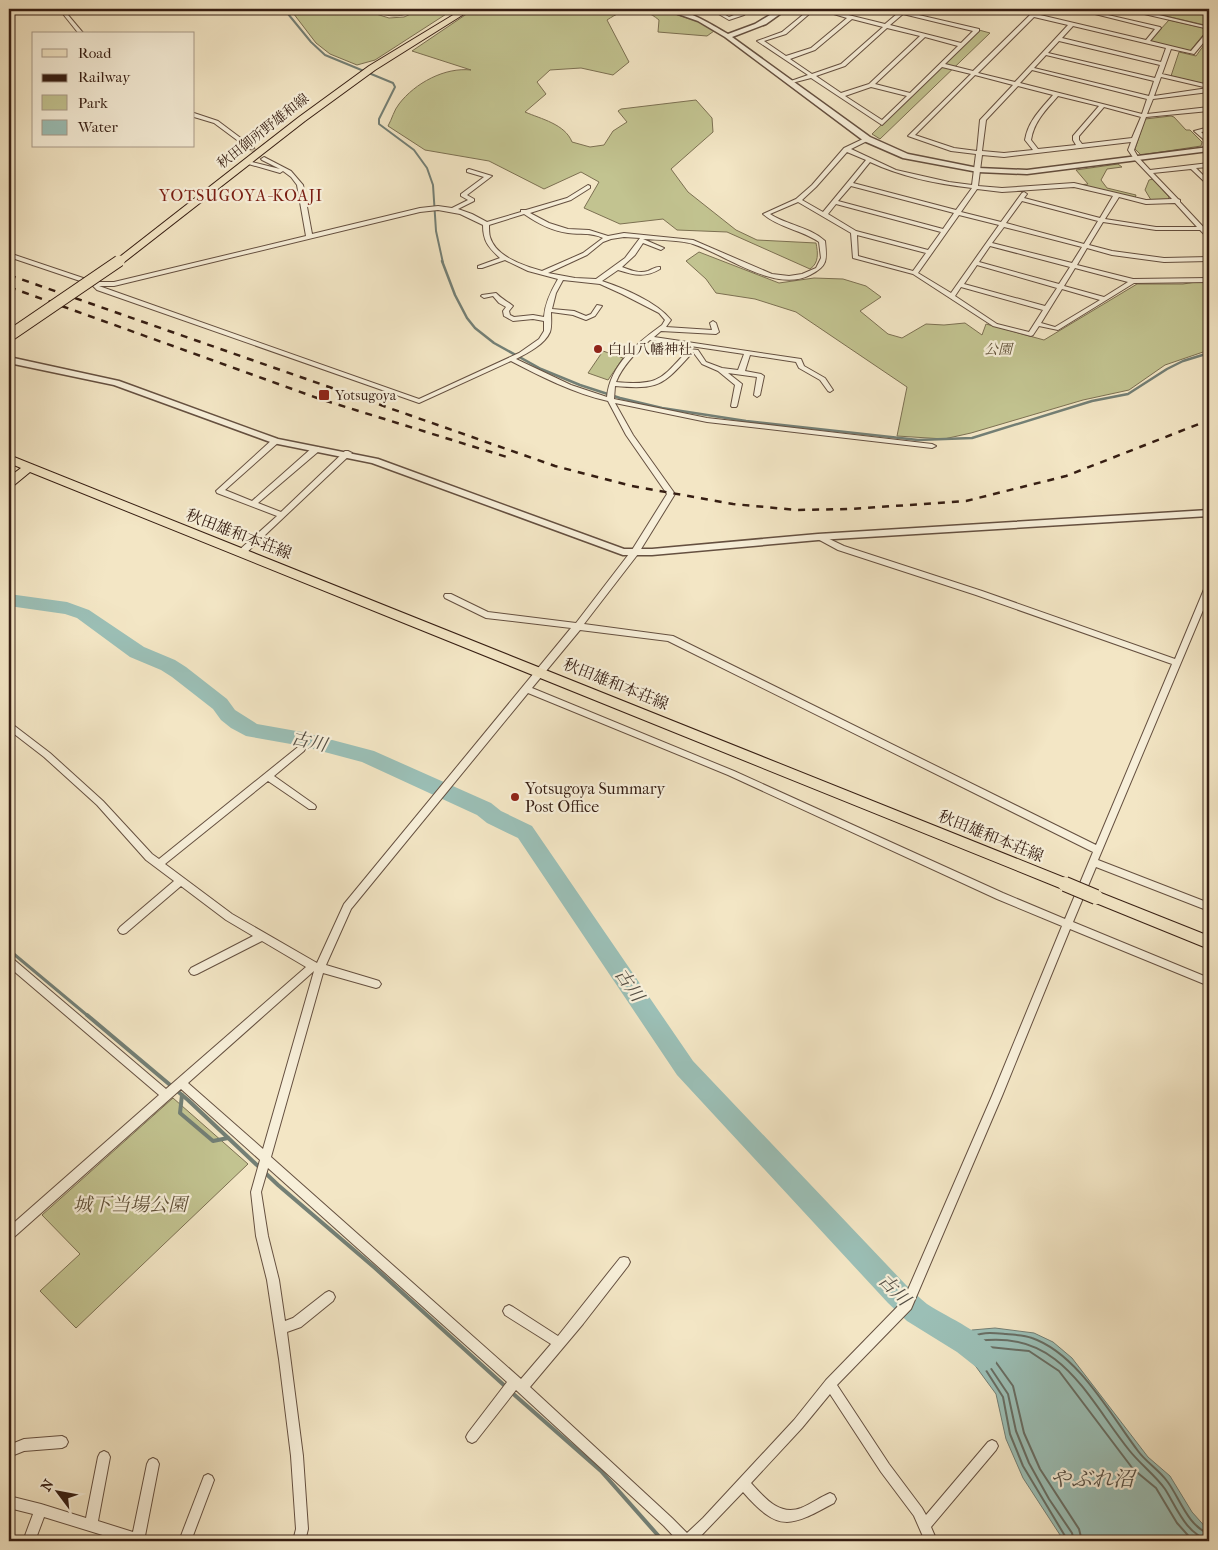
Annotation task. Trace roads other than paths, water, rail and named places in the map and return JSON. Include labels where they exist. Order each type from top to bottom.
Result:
[{"type":"main road","name":"秋田御所野雄和線","points":[[9,336],[120,261],[302,119],[372,68],[468,9]]},
{"type":"main road","name":"秋田雄和本荘線","points":[[9,459],[1209,943]]},
{"type":"main road","points":[[9,483],[29,467]]},
{"type":"street","points":[[61,9],[80,32]]},
{"type":"street","points":[[667,9],[700,20],[727,36],[867,139],[906,156],[978,170],[1002,172],[1040,171],[1209,149]]},
{"type":"street","points":[[712,9],[729,19],[749,9]]},
{"type":"street","points":[[727,36],[769,21],[784,9]]},
{"type":"street","points":[[813,9],[784,33],[760,41],[882,123],[977,30],[888,9]]},
{"type":"street","points":[[819,9],[962,45]]},
{"type":"street","points":[[1039,9],[911,136],[933,145],[979,153],[1004,155],[1134,140]]},
{"type":"street","points":[[1077,9],[1158,28],[1147,42]]},
{"type":"street","points":[[1129,9],[1209,28]]},
{"type":"street","points":[[790,83],[842,66],[902,12]]},
{"type":"street","points":[[1033,15],[1192,53],[1209,33]]},
{"type":"street","points":[[787,58],[814,48],[851,17]]},
{"type":"street","points":[[915,273],[975,188],[983,120],[1072,24]]},
{"type":"street","points":[[840,95],[871,85],[924,35]]},
{"type":"street","points":[[1058,39],[1163,64]]},
{"type":"street","points":[[1170,48],[1134,140],[1132,150],[1136,158],[1209,236]]},
{"type":"street","points":[[1044,53],[1209,89]]},
{"type":"street","points":[[942,65],[1144,116],[1209,109]]},
{"type":"street","points":[[1030,68],[1151,98],[1209,89]]},
{"type":"street","points":[[871,85],[910,95]]},
{"type":"street","points":[[1037,152],[1028,140],[1029,131],[1032,123],[1057,94]]},
{"type":"street","points":[[1080,146],[1076,136],[1102,106]]},
{"type":"street","points":[[195,115],[216,122],[250,148]]},
{"type":"street","points":[[1209,129],[1197,131],[1209,142]]},
{"type":"street","points":[[543,273],[585,254],[601,241],[624,235],[641,239],[693,242],[771,276],[788,278],[804,276],[818,269],[824,258],[822,241],[813,234],[774,220],[766,214],[798,200],[814,186],[846,149],[867,139]]},
{"type":"street","points":[[846,149],[894,171],[924,179],[975,188],[1027,190],[1074,185],[1146,202],[1178,201]]},
{"type":"street","points":[[264,159],[285,169],[296,178],[300,186],[309,237]]},
{"type":"street","points":[[824,215],[869,160]]},
{"type":"street","points":[[248,163],[296,178]]},
{"type":"street","points":[[1149,172],[1209,165]]},
{"type":"street","points":[[1192,167],[1209,184]]},
{"type":"street","points":[[454,209],[472,200],[463,195],[489,176],[469,171]]},
{"type":"street","points":[[849,184],[1112,253],[1164,260],[1209,259]]},
{"type":"street","points":[[9,255],[94,284],[114,284],[434,208],[454,209],[486,224],[498,222],[523,212],[569,199],[588,187]]},
{"type":"street","points":[[952,296],[1027,190]]},
{"type":"street","points":[[854,232],[856,257],[915,273],[995,325],[1031,334],[1117,195]]},
{"type":"street","points":[[1021,199],[1150,229],[1202,228]]},
{"type":"street","points":[[798,200],[854,232],[929,252]]},
{"type":"street","points":[[834,202],[944,231]]},
{"type":"street","points":[[523,212],[562,230],[589,230],[608,238]]},
{"type":"street","points":[[299,1541],[302,1530],[297,1456],[280,1329],[256,1192],[317,966],[347,907],[578,626],[635,552],[671,494],[625,430],[611,392],[614,378],[628,358],[668,320],[661,312],[596,282],[561,278],[516,264],[505,258],[488,242],[484,233],[486,224]]},
{"type":"street","points":[[641,239],[661,248]]},
{"type":"street","points":[[596,282],[636,252],[641,239]]},
{"type":"street","points":[[989,244],[1133,281],[1209,280]]},
{"type":"street","points":[[480,267],[505,258]]},
{"type":"street","points":[[975,264],[1105,299]]},
{"type":"street","points":[[617,268],[640,275],[648,274],[658,268]]},
{"type":"street","points":[[94,284],[99,289],[419,400],[515,357],[540,340],[547,331],[548,310],[553,293],[561,278]]},
{"type":"street","points":[[1037,324],[1056,329],[1133,281]]},
{"type":"street","points":[[960,285],[1046,309]]},
{"type":"street","points":[[484,296],[494,294],[501,302],[510,306],[506,311],[507,316],[513,320],[533,317],[548,320]]},
{"type":"street","points":[[548,310],[586,318],[593,314],[599,306]]},
{"type":"street","points":[[660,329],[716,332],[713,323]]},
{"type":"street","points":[[649,338],[691,347],[748,352],[799,360],[801,368],[823,379],[830,390]]},
{"type":"street","points":[[611,392],[663,382],[691,347]]},
{"type":"street","points":[[691,347],[704,363],[720,370],[760,376],[757,395]]},
{"type":"street","points":[[741,374],[748,352]]},
{"type":"street","points":[[515,357],[563,384],[611,392],[707,420],[932,446]]},
{"type":"street","points":[[9,360],[116,383],[276,441],[316,449],[348,452],[375,460],[623,552],[652,552],[818,537],[1208,516]]},
{"type":"street","points":[[720,370],[738,384],[734,406]]},
{"type":"street","points":[[276,441],[220,491],[282,515]]},
{"type":"street","points":[[253,504],[316,449]]},
{"type":"street","points":[[241,553],[348,452]]},
{"type":"street","points":[[818,537],[841,548],[979,593],[1178,663]]},
{"type":"street","points":[[9,961],[173,1088],[516,1385],[668,1522],[686,1541],[708,1522],[798,1424],[830,1384],[907,1305],[997,1096],[1209,586]]},
{"type":"street","points":[[448,596],[486,615],[670,638],[1098,850]]},
{"type":"street","points":[[526,690],[731,773],[1067,924],[1209,982]]},
{"type":"street","points":[[9,726],[47,755],[100,803],[149,857],[230,917],[317,966],[376,984]]},
{"type":"street","points":[[159,864],[301,749]]},
{"type":"street","points":[[268,776],[312,806]]},
{"type":"street","points":[[1093,862],[1209,907]]},
{"type":"street","points":[[124,930],[181,882]]},
{"type":"street","points":[[194,971],[262,936]]},
{"type":"street","points":[[9,1234],[173,1088],[317,966]]},
{"type":"street","points":[[472,1437],[502,1398],[560,1343],[624,1262]]},
{"type":"street","points":[[280,1329],[297,1323],[329,1297]]},
{"type":"street","points":[[508,1311],[560,1343]]},
{"type":"street","points":[[830,1384],[885,1468],[918,1512],[932,1541]]},
{"type":"street","points":[[9,1451],[24,1445],[62,1442]]},
{"type":"street","points":[[924,1526],[992,1446]]},
{"type":"street","points":[[90,1526],[104,1457]]},
{"type":"street","points":[[9,1502],[140,1540],[153,1464]]},
{"type":"street","points":[[185,1541],[208,1480]]},
{"type":"street","points":[[743,1483],[765,1507],[780,1515],[795,1516],[830,1498]]},
{"type":"street","points":[[29,1541],[40,1510]]},
{"type":"water","name":"やぶれ沼","points":[[995,1328],[1034,1333],[1053,1342],[1072,1358],[1148,1457],[1170,1476],[1192,1512],[1209,1531],[1209,1541],[1064,1541],[1023,1478],[1006,1439],[996,1394],[974,1364],[963,1336],[972,1330]]},
{"type":"waterway","points":[[284,9],[311,42],[325,55],[393,83],[395,87],[379,119],[379,124],[414,150],[427,168],[433,185],[436,231],[443,263]]},
{"type":"waterway","points":[[442,261],[455,295],[467,318],[475,328],[494,343],[541,369],[580,385],[620,398],[662,408],[746,421],[918,440],[972,438],[1092,401],[1128,394],[1167,369],[1183,361],[1209,353]]},
{"type":"waterway","name":"古川","points":[[9,600],[67,608],[83,614],[137,652],[168,665],[179,672],[220,704],[228,715],[238,723],[253,731],[302,739],[367,756],[484,809],[494,817],[525,832],[685,1068],[897,1294],[916,1312],[966,1343],[985,1358]]},
{"type":"waterway","points":[[9,950],[88,1016]]},
{"type":"waterway","points":[[87,1015],[188,1100],[278,1185],[375,1268],[506,1387]]},
{"type":"waterway","points":[[182,1095],[180,1113],[213,1141],[228,1138]]},
{"type":"waterway","points":[[510,1391],[601,1471],[663,1541]]},
{"type":"tunnel","points":[[251,148],[264,159]]},
{"type":"railway","points":[[9,275],[555,466],[632,486],[733,504],[797,510],[851,509],[966,501],[1066,476],[1209,420]]},
{"type":"railway","points":[[9,287],[320,399],[510,458]]},
{"type":"place","name":"白山八幡神社","points":[[598,349]]},
{"type":"place","name":"Yotsugoya","points":[[324,395]]},
{"type":"place","name":"Yotsugoya Summary Post Office","points":[[515,797]]},
{"type":"district","name":"YOTSUGOYA-KOAJI","points":[[241,195]]},
{"type":"park label","name":"公園","points":[[998,349]]},
{"type":"park label","name":"城下当場公園","points":[[130,1205]]}]
